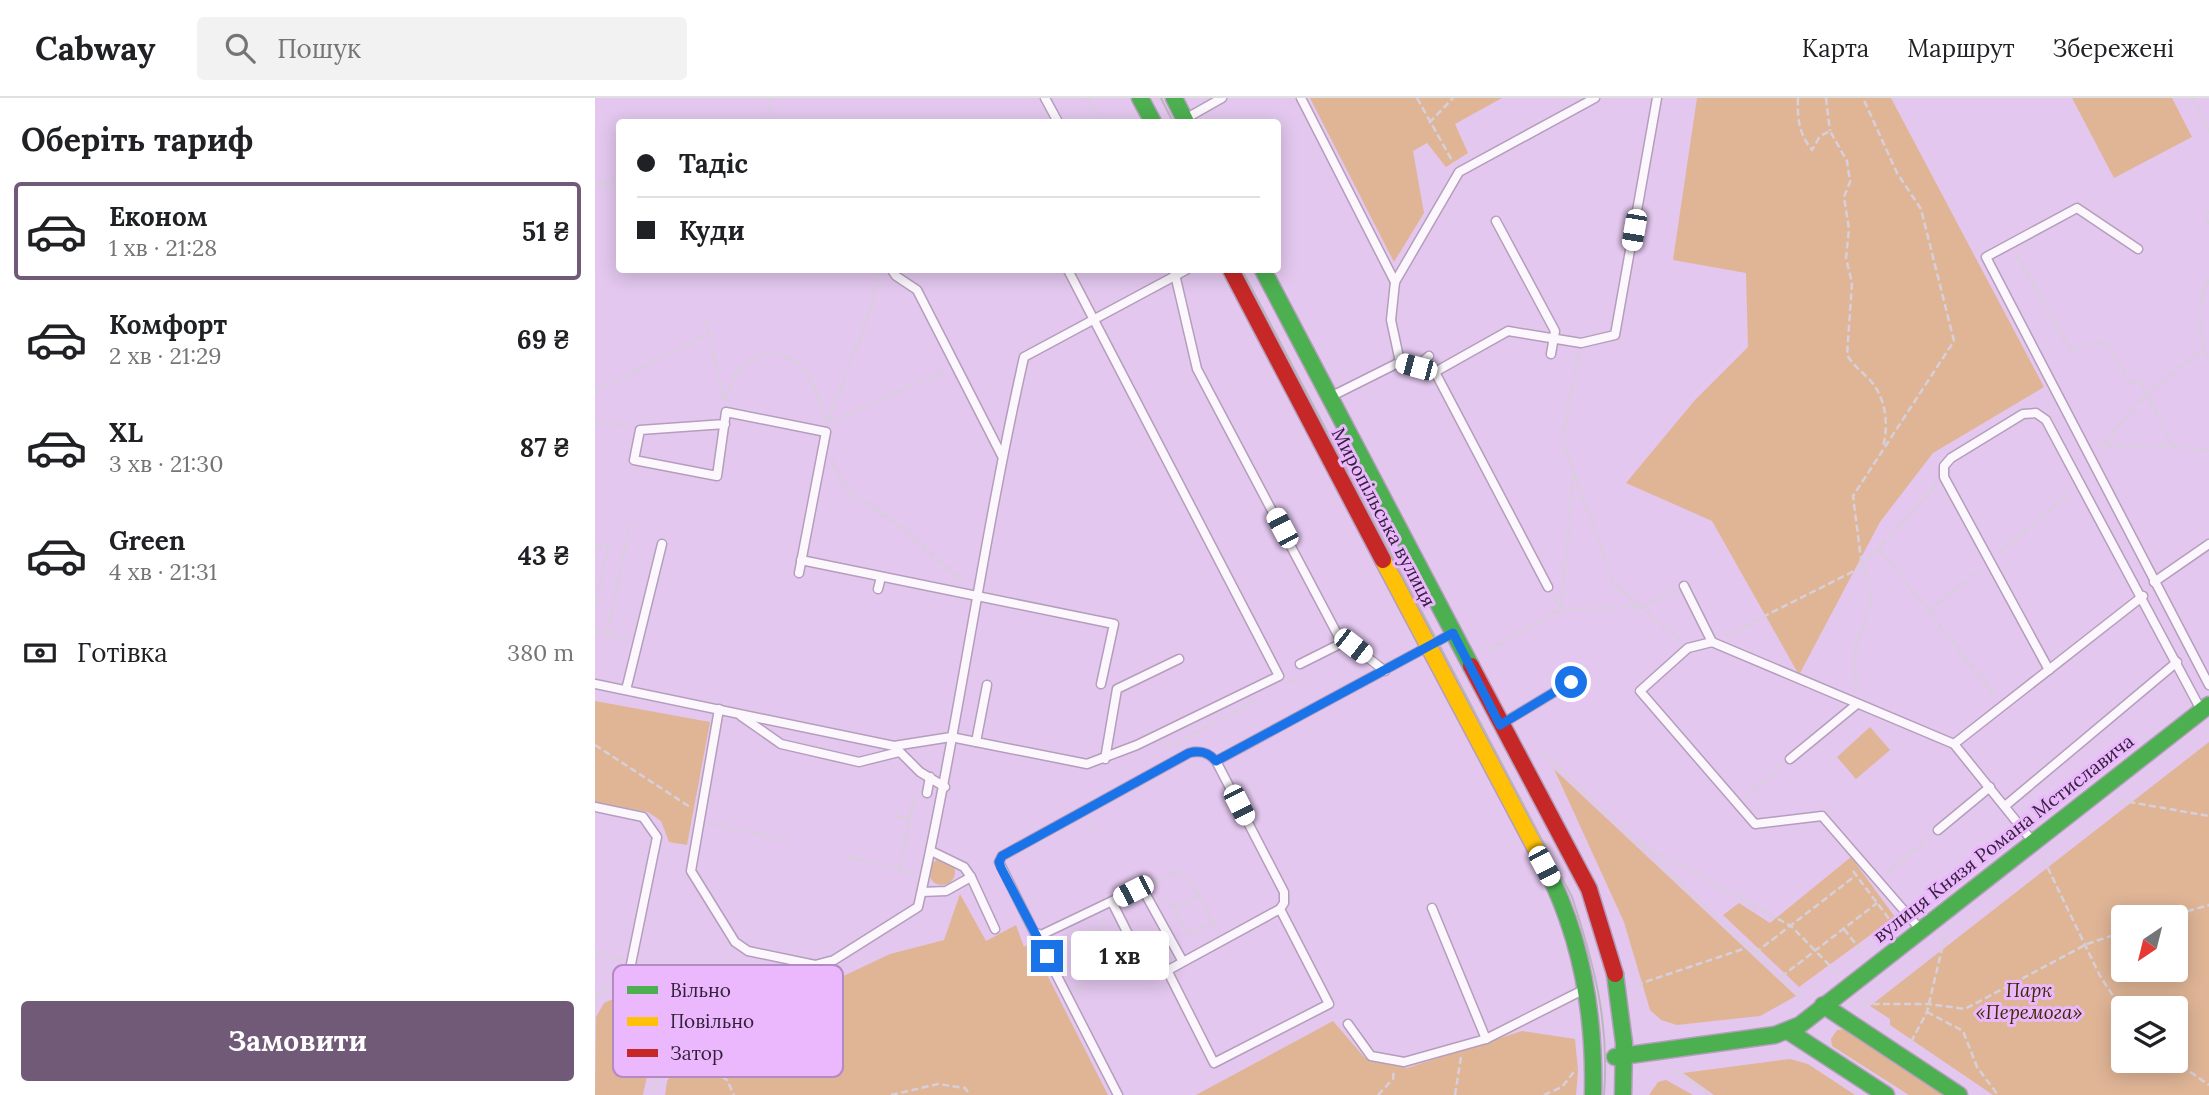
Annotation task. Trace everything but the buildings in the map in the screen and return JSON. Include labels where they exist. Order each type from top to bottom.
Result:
[{"type":"street","points":[[1140,98],[1151,119]]},
{"type":"street","points":[[1174,98],[1184,119]]},
{"type":"street","name":"Миропільська вулиця","points":[[1233,273],[1564,903],[1587,988],[1593,1095]]},
{"type":"street","name":"Миропільська вулиця","points":[[1265,273],[1332,396],[1500,725],[1589,889],[1603,922],[1612,961],[1626,1056],[1623,1095]]},
{"type":"street","name":"вулиця Князя Романа Мстиславича","points":[[1789,1031],[2205,707]]},
{"type":"street","points":[[1823,1005],[1959,1095]]},
{"type":"street","points":[[1589,1061],[1789,1031],[1886,1095]]},
{"type":"lane","points":[[1045,98],[1056,119]]},
{"type":"lane","points":[[1188,119],[1222,98]]},
{"type":"lane","points":[[1301,98],[1395,282]]},
{"type":"lane","points":[[1400,362],[1391,320],[1395,282],[1459,172],[1595,98]]},
{"type":"lane","points":[[1332,396],[1400,362],[1436,372],[1508,331],[1581,343],[1615,335],[1657,98]]},
{"type":"lane","points":[[2138,249],[2077,208],[1986,257],[2084,450],[2209,685]]},
{"type":"lane","points":[[1496,221],[1555,331],[1551,354]]},
{"type":"lane","points":[[894,273],[917,289],[1002,456]]},
{"type":"lane","points":[[736,713],[781,744],[859,762],[897,749],[951,737],[1087,764],[1105,759],[1279,676],[1070,273]]},
{"type":"lane","points":[[719,709],[691,871],[735,942],[748,951],[815,965],[834,960],[918,907],[945,787],[976,594],[1024,357],[1174,273]]},
{"type":"lane","points":[[1176,273],[1197,369],[1342,643]]},
{"type":"lane","points":[[1416,367],[1429,356]]},
{"type":"lane","points":[[1436,372],[1548,587]]},
{"type":"lane","points":[[725,424],[640,430],[634,460],[717,476],[725,424],[726,412],[826,432],[799,573]]},
{"type":"lane","points":[[2049,670],[1944,477],[1944,466],[1951,458],[2023,414],[2036,413],[2046,420],[2177,662],[2205,707]]},
{"type":"lane","points":[[626,690],[662,544]]},
{"type":"lane","points":[[2154,582],[2209,544]]},
{"type":"lane","points":[[801,560],[1114,624],[1101,684]]},
{"type":"lane","points":[[878,589],[881,577]]},
{"type":"lane","points":[[1684,586],[1712,642]]},
{"type":"lane","points":[[1954,744],[2143,596]]},
{"type":"lane","points":[[1216,761],[1453,633]]},
{"type":"lane","points":[[1920,930],[1822,816],[1759,826],[1640,691],[1688,648],[1712,642],[1954,744],[2033,842]]},
{"type":"lane","points":[[1300,664],[1342,643],[1353,646],[1385,671]]},
{"type":"lane","points":[[1105,759],[1117,689],[1179,659]]},
{"type":"lane","points":[[2005,806],[2177,662]]},
{"type":"lane","points":[[1500,725],[1571,682]]},
{"type":"lane","points":[[595,684],[897,749],[920,772],[945,787]]},
{"type":"lane","points":[[976,742],[987,685]]},
{"type":"lane","points":[[1790,759],[1857,704]]},
{"type":"lane","points":[[1118,1095],[999,862],[1002,856],[1189,753],[1198,751],[1210,754],[1216,761],[1284,892],[1280,909],[1329,1004],[1215,1063],[1167,970]]},
{"type":"lane","points":[[927,793],[930,778]]},
{"type":"lane","points":[[1938,830],[1990,786]]},
{"type":"lane","points":[[595,807],[643,817],[657,837],[631,965]]},
{"type":"lane","points":[[931,851],[964,867],[995,929]]},
{"type":"lane","points":[[922,892],[946,891],[971,877]]},
{"type":"lane","points":[[1034,932],[1046,935],[1133,891],[1146,895],[1183,962]]},
{"type":"lane","points":[[1109,903],[1144,966],[1153,973],[1183,962],[1280,909]]},
{"type":"lane","points":[[1432,908],[1486,1039]]},
{"type":"lane","points":[[1348,1024],[1371,1056],[1404,1062],[1486,1039],[1587,988]]},
{"type":"path","points":[[768,119],[769,98]]},
{"type":"path","points":[[1087,98],[1098,119]]},
{"type":"path","points":[[1417,98],[1459,172]]},
{"type":"path","points":[[1429,123],[1453,98]]},
{"type":"path","points":[[1798,98],[1797,118],[1803,139],[1812,150],[1820,136],[1830,131]]},
{"type":"path","points":[[1826,98],[1830,131],[1847,161],[1850,182],[1844,197],[1849,229],[1846,258],[1851,283],[1847,355],[1854,366],[1871,381],[1884,405],[1887,431],[1883,450]]},
{"type":"path","points":[[1857,704],[1855,649],[1872,600],[1869,582],[1862,568],[1853,496],[1954,341],[1920,209],[1897,173],[1863,98]]},
{"type":"path","points":[[2192,98],[2209,132]]},
{"type":"path","points":[[596,184],[616,179]]},
{"type":"path","points":[[596,184],[616,188]]},
{"type":"path","points":[[2209,212],[2204,214],[2209,224]]},
{"type":"path","points":[[2010,244],[2071,351],[2106,341],[2131,384],[2140,380],[2172,446]]},
{"type":"path","points":[[827,424],[872,306],[877,273]]},
{"type":"path","points":[[2209,280],[2202,290],[2200,312],[2209,362]]},
{"type":"path","points":[[706,320],[726,412]]},
{"type":"path","points":[[595,392],[709,333]]},
{"type":"path","points":[[1581,343],[1562,439],[1613,584],[1688,648]]},
{"type":"path","points":[[2104,444],[2146,394],[2205,348]]},
{"type":"path","points":[[726,412],[729,386],[737,376],[758,355],[774,352],[792,359],[806,373],[827,424]]},
{"type":"path","points":[[827,424],[956,366]]},
{"type":"path","points":[[595,421],[640,430]]},
{"type":"path","points":[[2084,450],[2104,444],[2172,446],[2209,451]]},
{"type":"path","points":[[833,452],[832,463],[846,489],[904,529],[976,594]]},
{"type":"path","points":[[1990,560],[2081,484]]},
{"type":"path","points":[[1712,642],[1862,568],[1928,493]]},
{"type":"path","points":[[607,634],[630,523]]},
{"type":"path","points":[[595,544],[608,547],[595,606]]},
{"type":"path","points":[[1879,548],[2003,705]]},
{"type":"path","points":[[1929,611],[1980,569]]},
{"type":"path","points":[[1548,587],[1560,609],[1641,607],[1684,586]]},
{"type":"path","points":[[595,631],[638,642]]},
{"type":"path","points":[[595,746],[700,818],[787,840]]},
{"type":"path","points":[[1542,753],[1802,997]]},
{"type":"path","points":[[1736,803],[1790,759]]},
{"type":"path","points":[[899,870],[920,772]]},
{"type":"path","points":[[2118,800],[2209,816]]},
{"type":"path","points":[[896,816],[910,819]]},
{"type":"path","points":[[1878,880],[1938,830]]},
{"type":"path","points":[[1094,831],[1097,837]]},
{"type":"path","points":[[1634,840],[1791,926],[1837,973]]},
{"type":"path","points":[[846,856],[925,876]]},
{"type":"path","points":[[2043,858],[2100,975],[2113,996]]},
{"type":"path","points":[[1213,922],[1188,935],[1174,907],[1143,886],[1179,870],[1200,895],[1213,922],[1231,936]]},
{"type":"path","points":[[1755,953],[1856,875]]},
{"type":"path","points":[[1174,907],[1200,895]]},
{"type":"path","points":[[1072,1004],[1095,951],[1109,903]]},
{"type":"path","points":[[1781,977],[1877,903]]},
{"type":"path","points":[[2188,911],[2209,905]]},
{"type":"path","points":[[1844,928],[1862,952]]},
{"type":"path","points":[[1046,935],[1095,951],[1118,966],[1144,966]]},
{"type":"path","points":[[1907,1048],[1927,1012],[1945,936]]},
{"type":"path","points":[[1862,1004],[1929,1004],[1965,1009],[2087,944],[2111,936]]},
{"type":"path","points":[[1636,985],[1749,947]]},
{"type":"path","points":[[595,953],[631,965]]},
{"type":"path","points":[[595,997],[604,988],[613,987]]},
{"type":"path","points":[[1927,1012],[1963,1031],[1977,1067],[1998,1095]]},
{"type":"path","points":[[1455,1095],[1463,1046]]},
{"type":"path","points":[[1544,1095],[1562,1087],[1589,1061]]},
{"type":"path","points":[[1378,1095],[1393,1079],[1392,1071],[1404,1062]]},
{"type":"path","points":[[2188,1071],[2209,1086]]},
{"type":"path","points":[[1676,1072],[1708,1095]]},
{"type":"path","points":[[654,1095],[658,1077]]},
{"type":"path","points":[[722,1077],[727,1080],[734,1095]]},
{"type":"path","points":[[891,1095],[937,1084],[965,1088],[971,1095]]},
{"type":"green space","points":[[1310,98],[1502,98],[1455,124],[1468,153],[1446,167],[1427,143],[1413,151],[1424,213],[1394,262]]},
{"type":"green space","points":[[1697,98],[1891,98],[2044,387],[1933,453],[1880,522],[1799,675],[1712,521],[1626,483],[1695,400],[1748,347],[1746,273],[1673,260]]},
{"type":"green space","points":[[2072,98],[2172,98],[2192,137],[2114,178]]},
{"type":"green space","points":[[595,701],[710,722],[687,845],[669,842],[661,821],[648,812],[595,802]]},
{"type":"green space","points":[[1870,727],[1890,750],[1856,779],[1837,757]]},
{"type":"green space","name":"Парк «Перемога»","points":[[2209,742],[2209,1095],[1993,1095],[1890,1025],[1890,1019],[1870,1006]]},
{"type":"green space","points":[[1554,769],[1796,996],[1760,1016],[1677,1025],[1661,1020],[1650,1010],[1624,922]]},
{"type":"green space","points":[[1851,857],[1895,917],[1799,987],[1723,915],[1739,903],[1770,923]]},
{"type":"green space","points":[[942,859],[951,863],[955,872],[951,881],[942,885],[933,881],[929,872],[933,863]]},
{"type":"green space","points":[[960,894],[986,941],[1016,925],[1024,947],[1031,943],[1108,1095],[665,1095],[670,1077],[843,1077],[843,976],[890,954],[944,940]]},
{"type":"green space","points":[[613,999],[613,1077],[647,1077],[643,1095],[595,1095],[596,1017],[604,1003]]},
{"type":"green space","points":[[1333,1021],[1365,1058],[1407,1068],[1522,1031],[1575,1039],[1578,1071],[1576,1095],[1196,1095]]},
{"type":"green space","points":[[1847,1029],[1952,1095],[1909,1095],[1832,1046],[1831,1039],[1837,1030]]},
{"type":"green space","points":[[1790,1059],[1808,1064],[1855,1095],[1714,1095],[1683,1073]]},
{"type":"green space","points":[[1666,1080],[1693,1095],[1649,1095],[1658,1082]]},
{"type":"tram line","points":[[1161,98],[1172,119]]},
{"type":"tram line","points":[[1244,273],[1572,897],[1599,994],[1605,1044],[1604,1095]]},
{"type":"traffic: fast","points":[[1140,98],[1151,119]]},
{"type":"traffic: fast","points":[[1174,98],[1184,119]]},
{"type":"traffic: fast","points":[[1265,273],[1471,666]]},
{"type":"traffic: fast","points":[[1615,1057],[1775,1035],[1800,1025],[2209,705]]},
{"type":"traffic: fast","points":[[1545,866],[1577,948],[1588,1006],[1593,1095]]},
{"type":"traffic: fast","points":[[1615,974],[1624,1043],[1623,1095]]},
{"type":"traffic: fast","points":[[1823,1005],[1959,1095]]},
{"type":"traffic: fast","points":[[1788,1031],[1886,1095]]},
{"type":"traffic: slow","points":[[1383,560],[1545,866]]},
{"type":"traffic: jam","points":[[1233,273],[1383,560]]},
{"type":"traffic: jam","points":[[1471,666],[1589,889],[1615,974]]},
{"type":"route","points":[[1047,956],[1001,868],[999,862],[1002,856],[1189,753],[1198,751],[1210,754],[1216,761],[1453,633],[1500,725],[1571,682]]}]
